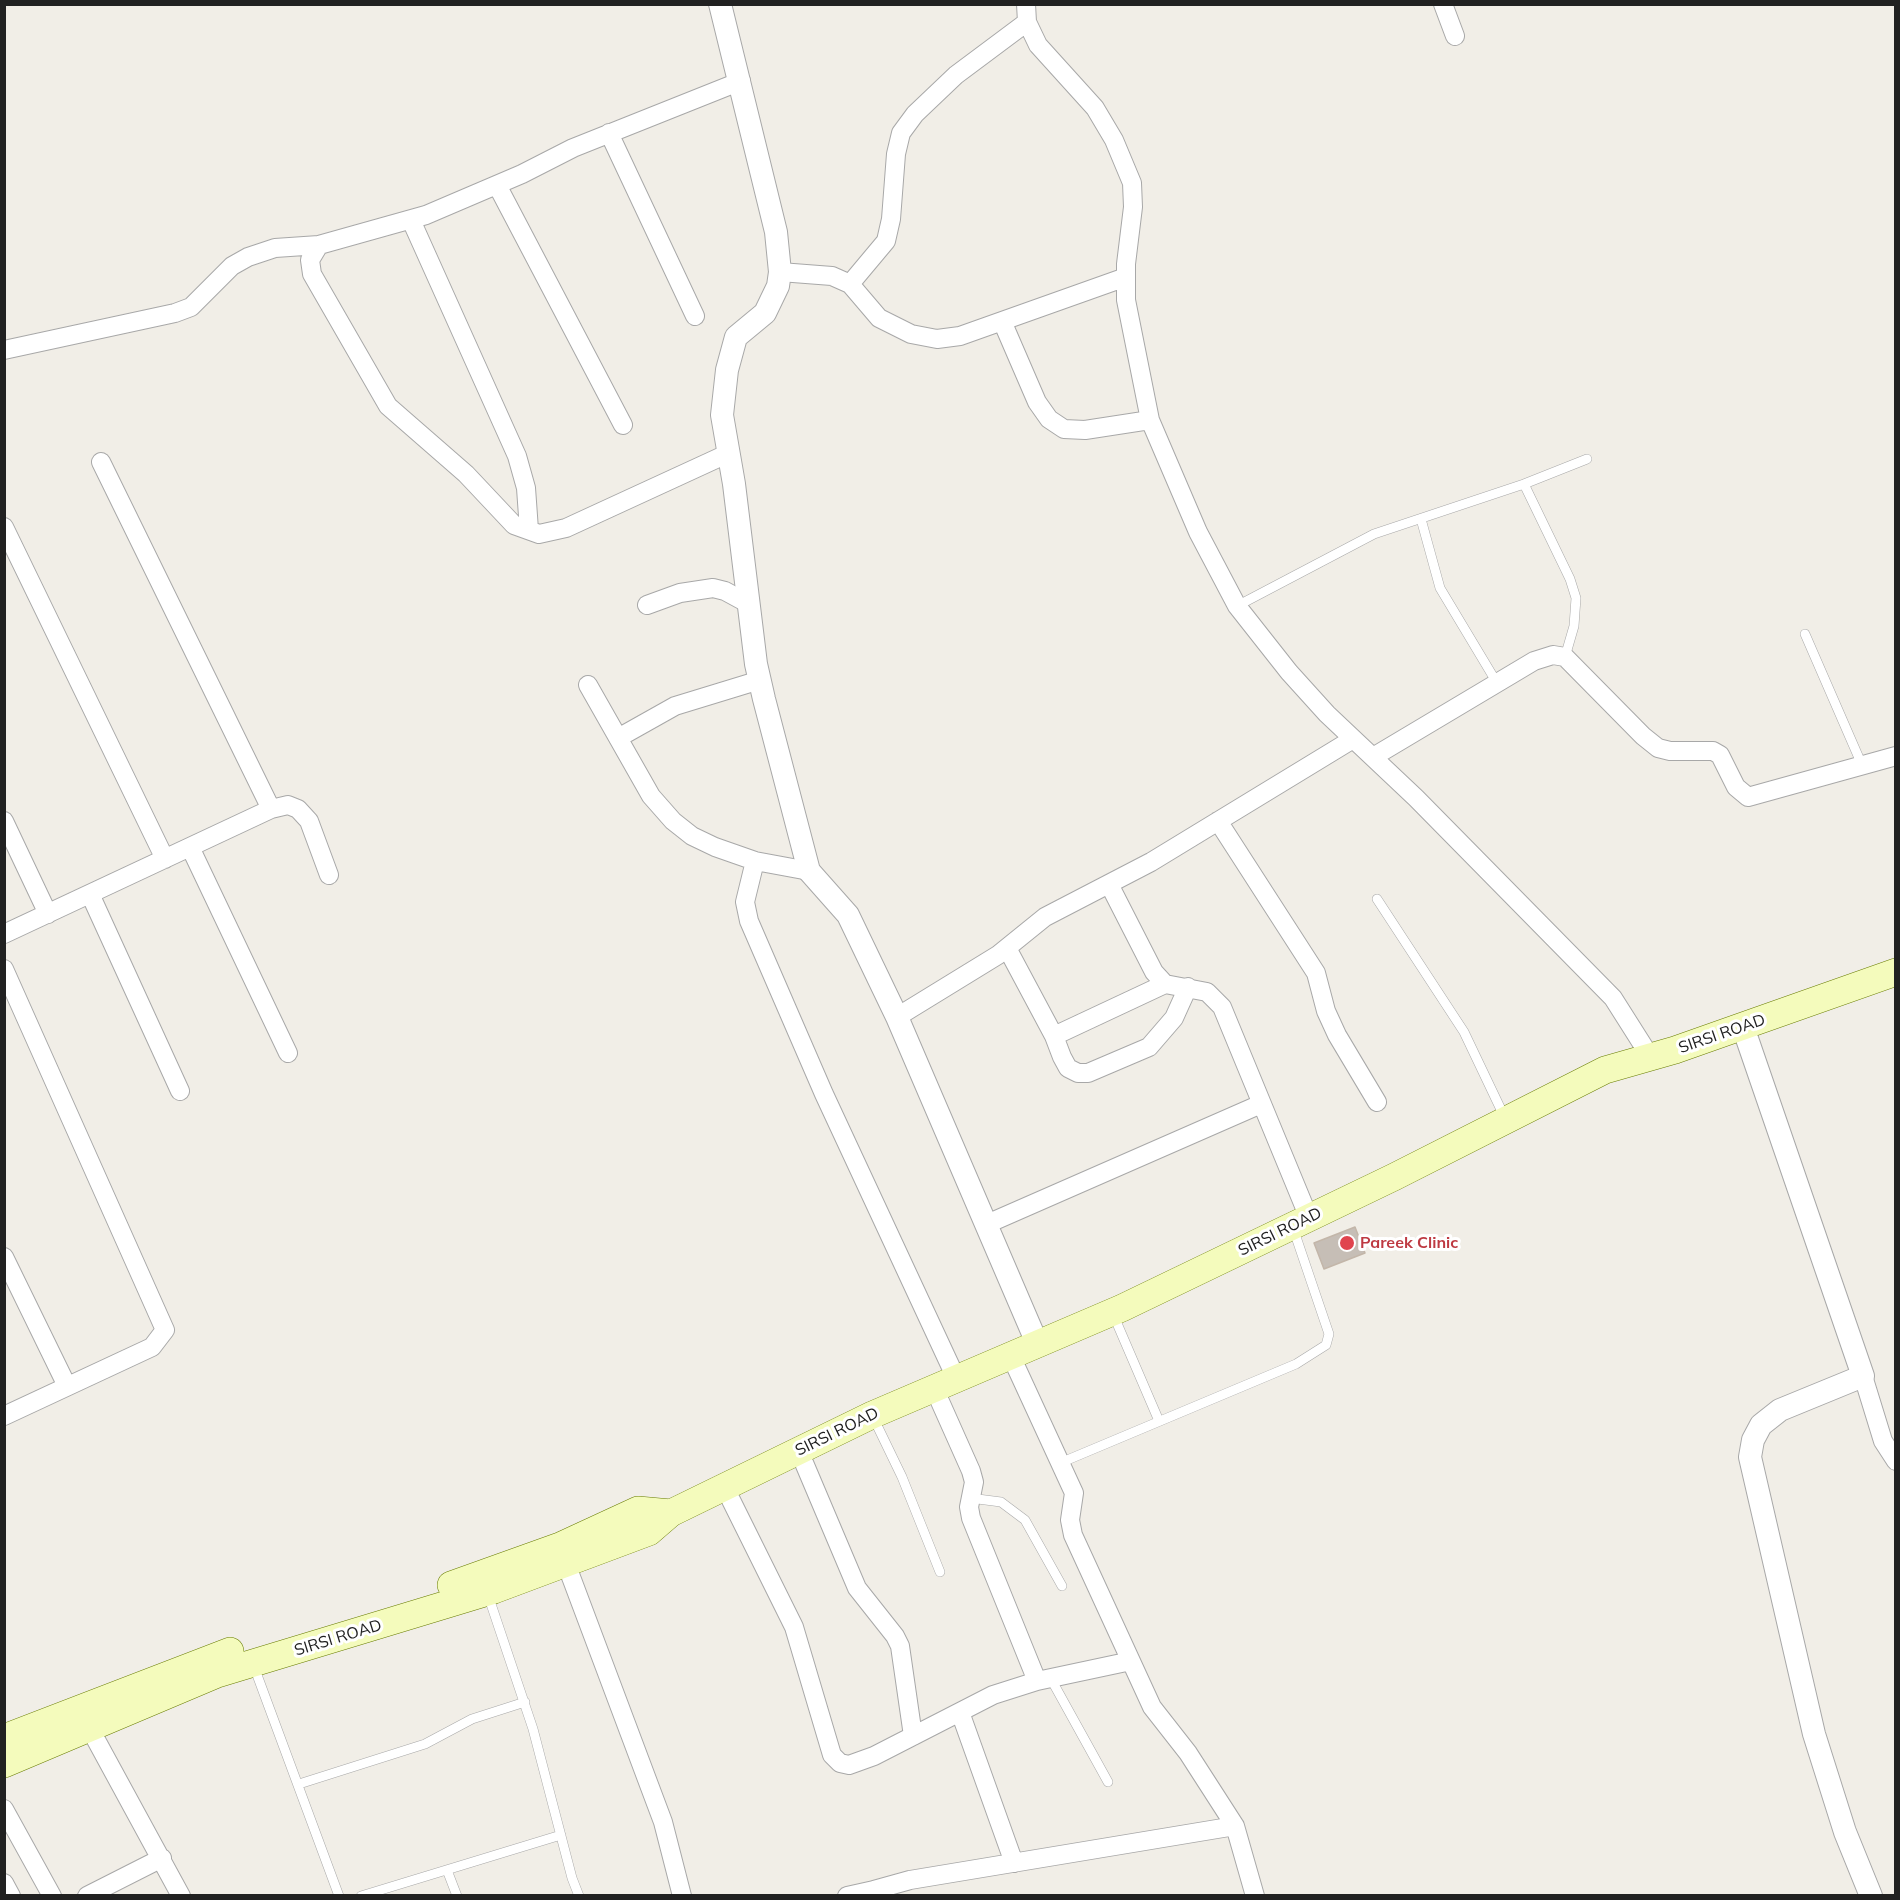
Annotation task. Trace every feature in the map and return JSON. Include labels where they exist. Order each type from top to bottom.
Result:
[{"type":"main road","name":"SIRSI ROAD","points":[[4,1764],[217,1674],[487,1592],[563,1554],[638,1510],[671,1513],[872,1415],[1112,1312],[1301,1222],[1605,1070],[1651,1058],[1896,972]]},
{"type":"main road","name":"SIRSI ROAD","points":[[4,1738],[192,1664],[563,1554]]},
{"type":"street","points":[[720,4],[741,81],[776,232],[780,273],[778,286],[765,313],[736,337],[731,353],[722,415],[760,680],[809,870],[848,915],[897,1017],[1037,1343]]},
{"type":"street","points":[[1443,4],[1455,36]]},
{"type":"street","points":[[850,284],[886,241],[891,219],[896,154],[901,133],[915,114],[1027,13],[1038,45],[1095,108],[1114,140],[1132,183],[1134,207],[1126,277],[1126,300],[1149,420],[1198,532],[1237,606],[1289,672],[1613,998],[1651,1058]]},
{"type":"street","points":[[4,350],[175,313],[191,307],[231,266],[248,257],[275,248],[320,245],[411,220],[609,133],[741,81]]},
{"type":"street","points":[[609,133],[695,316]]},
{"type":"street","points":[[497,184],[623,424]]},
{"type":"street","points":[[411,220],[517,456],[526,488],[529,530]]},
{"type":"street","points":[[320,245],[310,260],[312,274],[388,406],[466,474],[514,525],[539,534],[566,528],[729,453]]},
{"type":"street","points":[[780,273],[832,276],[850,284],[879,318],[911,334],[937,339],[960,336],[1126,277]]},
{"type":"street","points":[[1002,321],[1037,402],[1049,418],[1064,429],[1085,430],[1149,420]]},
{"type":"street","points":[[101,462],[271,808]]},
{"type":"street","points":[[4,527],[165,859]]},
{"type":"street","points":[[647,605],[680,593],[713,588],[725,591],[749,604]]},
{"type":"street","points":[[1373,757],[1534,661],[1553,655],[1565,657],[1642,736],[1658,748],[1670,751],[1713,750],[1720,755],[1736,787],[1748,797],[1755,797],[1896,756]]},
{"type":"street","points":[[618,738],[675,706],[760,680]]},
{"type":"street","points":[[588,685],[651,796],[673,821],[699,840],[755,861],[809,870]]},
{"type":"street","points":[[897,1017],[1007,948],[1045,917],[1109,884],[1218,821],[1353,738]]},
{"type":"street","points":[[4,934],[271,808],[288,805],[298,808],[309,821],[329,875]]},
{"type":"street","points":[[4,821],[48,914]]},
{"type":"street","points":[[1218,821],[1310,962],[1337,1035],[1377,1102]]},
{"type":"street","points":[[190,847],[288,1053]]},
{"type":"street","points":[[755,861],[744,902],[749,921],[945,1383],[974,1482],[970,1498],[971,1518],[1044,1680]]},
{"type":"street","points":[[1109,884],[1154,972],[1165,984]]},
{"type":"street","points":[[90,894],[180,1092]]},
{"type":"street","points":[[1007,948],[1054,1036],[1068,1068],[1078,1073],[1088,1073],[1149,1047],[1174,1018],[1188,987]]},
{"type":"street","points":[[4,969],[165,1330],[152,1347],[4,1416]]},
{"type":"street","points":[[1054,1036],[1165,984],[1207,992],[1221,1007],[1261,1104],[1301,1222]]},
{"type":"street","points":[[1743,1027],[1883,1440],[1896,1461]]},
{"type":"street","points":[[987,1224],[1261,1104]]},
{"type":"street","points":[[4,1257],[67,1386]]},
{"type":"street","points":[[1010,1354],[1074,1493],[1070,1528],[1152,1707],[1188,1753],[1234,1827],[1255,1896]]},
{"type":"street","points":[[1863,1376],[1780,1410],[1761,1425],[1753,1440],[1750,1457],[1814,1734],[1845,1832],[1871,1896]]},
{"type":"street","points":[[799,1451],[857,1588],[895,1636],[900,1646],[913,1736]]},
{"type":"street","points":[[725,1488],[794,1627],[832,1755],[840,1763],[849,1766],[993,1695],[1044,1680],[1131,1661]]},
{"type":"street","points":[[563,1554],[663,1822],[682,1896]]},
{"type":"street","points":[[960,1712],[1014,1863]]},
{"type":"street","points":[[89,1727],[182,1896]]},
{"type":"street","points":[[4,1809],[52,1896]]},
{"type":"street","points":[[847,1896],[874,1893],[910,1880],[1234,1827]]},
{"type":"street","points":[[87,1896],[162,1858]]},
{"type":"street","points":[[4,1883],[11,1896]]},
{"type":"lane","points":[[1237,606],[1309,570],[1330,555],[1363,539],[1524,484],[1587,459]]},
{"type":"lane","points":[[1524,484],[1570,579],[1576,598],[1575,626],[1565,657]]},
{"type":"lane","points":[[1421,519],[1440,588],[1497,683]]},
{"type":"lane","points":[[1805,634],[1862,765]]},
{"type":"lane","points":[[1377,899],[1464,1032],[1506,1120]]},
{"type":"lane","points":[[1060,1463],[1296,1364],[1326,1345],[1329,1334],[1301,1222]]},
{"type":"lane","points":[[1112,1312],[1160,1421]]},
{"type":"lane","points":[[872,1415],[902,1477],[940,1572]]},
{"type":"lane","points":[[970,1498],[1001,1502],[1025,1520],[1062,1586]]},
{"type":"lane","points":[[487,1592],[525,1702],[572,1878],[579,1896]]},
{"type":"lane","points":[[253,1664],[339,1896]]},
{"type":"lane","points":[[1044,1680],[1108,1782]]},
{"type":"lane","points":[[299,1784],[425,1744],[472,1719],[525,1702]]},
{"type":"lane","points":[[361,1896],[561,1835]]},
{"type":"lane","points":[[447,1870],[457,1896]]},
{"type":"building","points":[[1355,1227],[1365,1253],[1324,1269],[1314,1243]]},
{"type":"place","name":"Pareek Clinic","points":[[1347,1243]]}]
